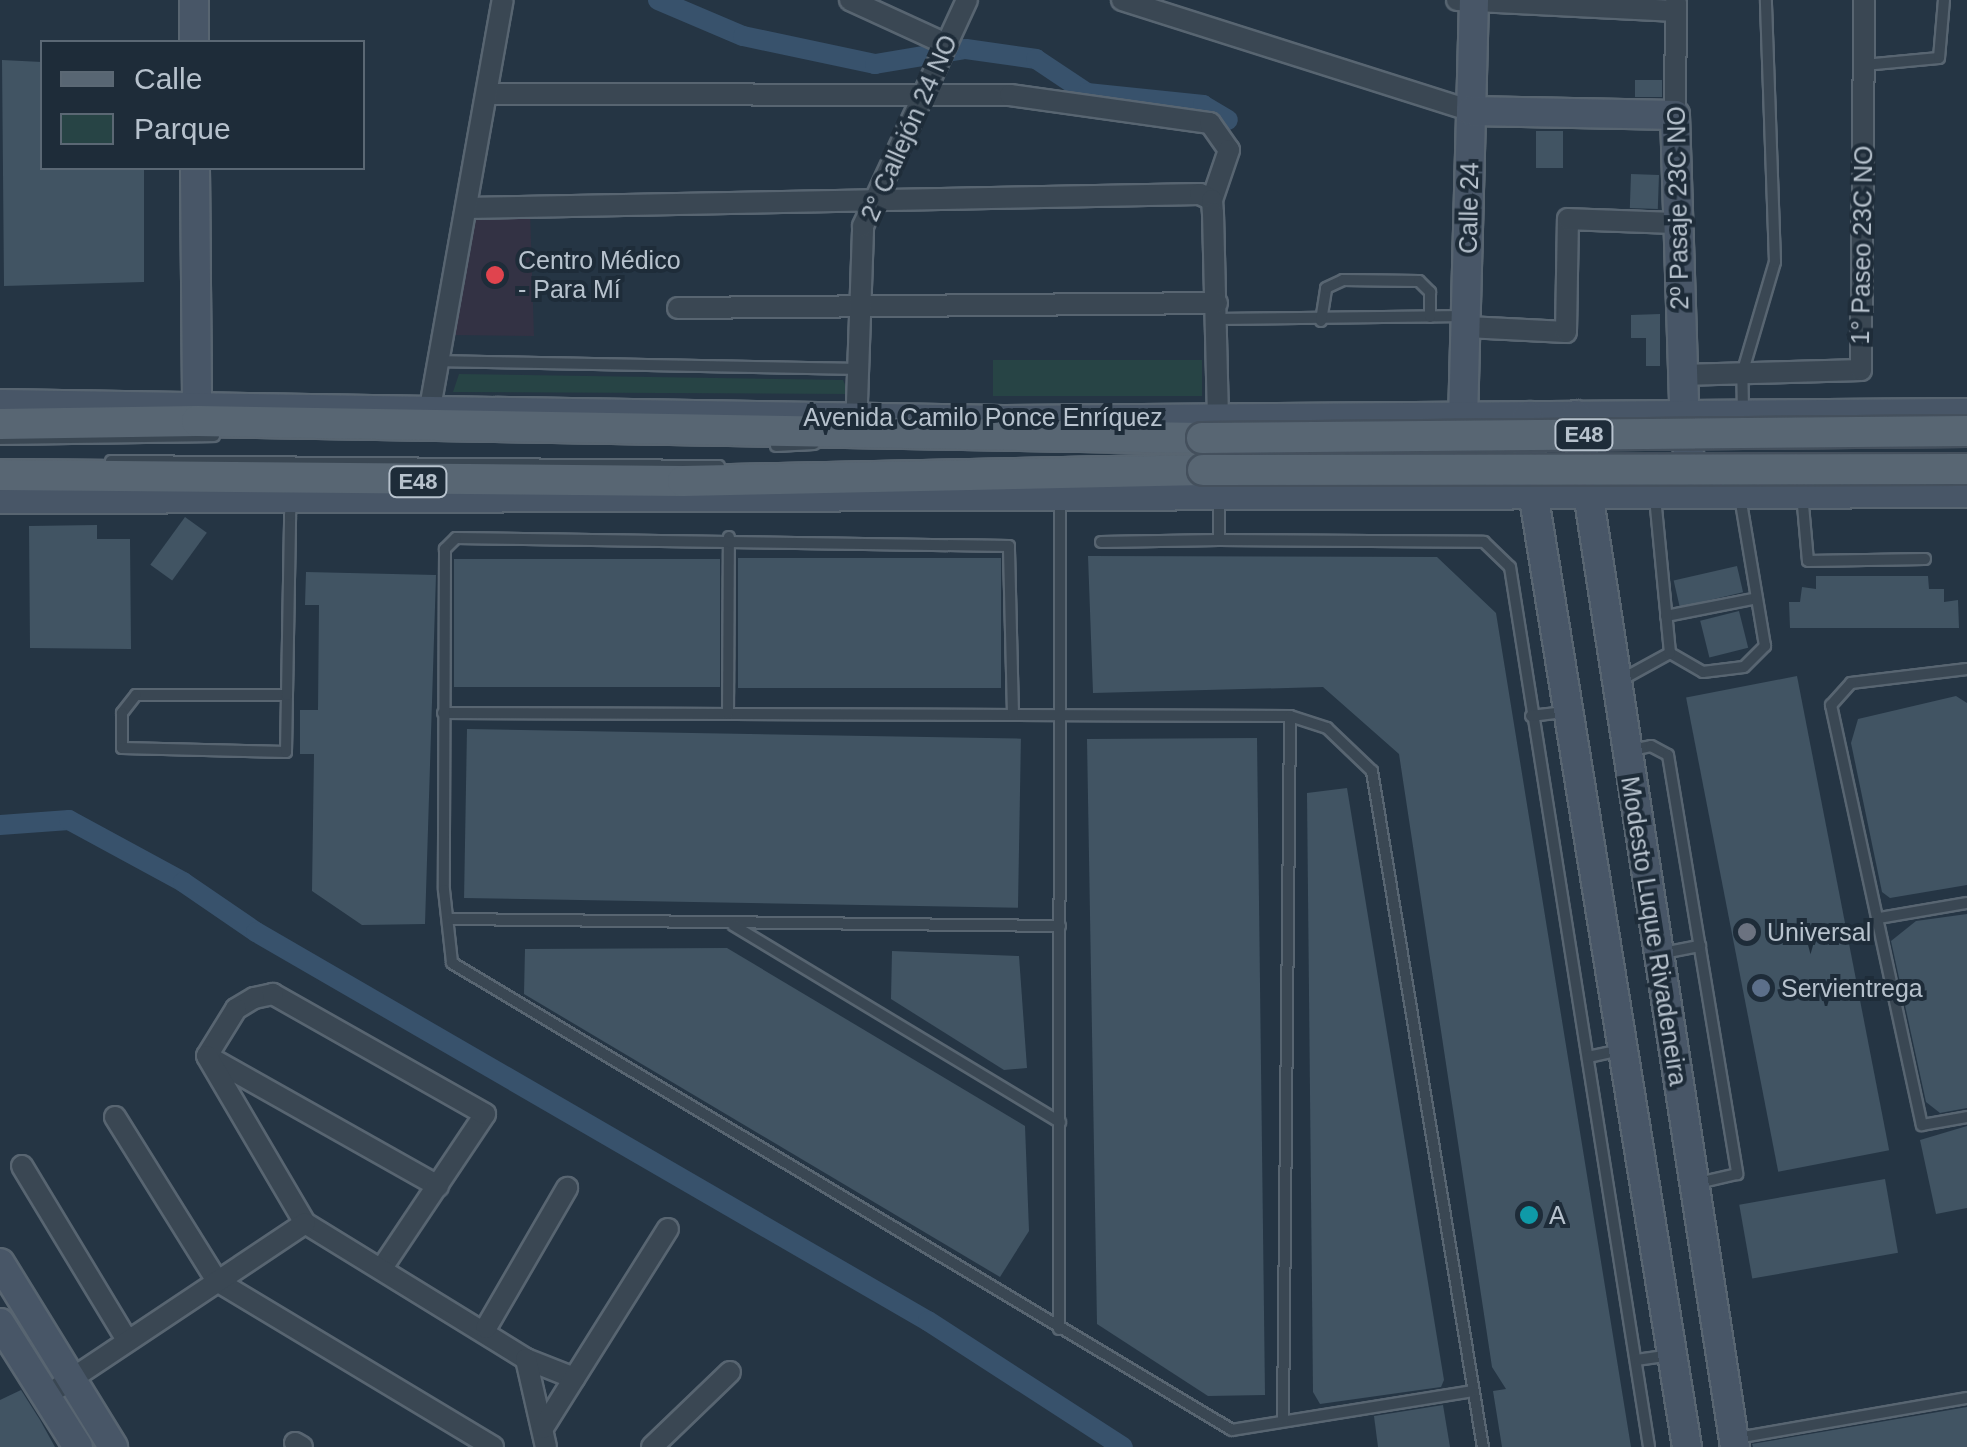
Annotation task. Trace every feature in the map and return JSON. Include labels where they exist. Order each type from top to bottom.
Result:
[{"type":"main road","points":[[194,0],[194,40]]},
{"type":"main road","name":"Calle 24","points":[[1463,417],[1470,111],[1468,2]]},
{"type":"main road","points":[[1470,111],[1675,115]]},
{"type":"main road","name":"2º Pasaje 23C NO","points":[[1675,115],[1682,375],[1692,465],[1715,486],[1740,495]]},
{"type":"main road","points":[[195,170],[197,420]]},
{"type":"main road","name":"Avenida Camilo Ponce Enríquez","points":[[0,404],[197,420],[468,427],[856,427],[889,438],[1967,431]]},
{"type":"main road","points":[[400,425],[430,408],[468,427]]},
{"type":"main road","name":"Avenida Camilo Ponce Enríquez","points":[[0,424],[197,420],[430,408],[802,416]]},
{"type":"main road","name":"Avenida Camilo Ponce Enríquez","points":[[1003,420],[1967,412]]},
{"type":"main road","points":[[802,416],[856,427],[1003,420]]},
{"type":"main road","name":"Modesto Luque Rivadeneira","points":[[1528,416],[1534,498],[1688,1447]]},
{"type":"main road","name":"Modesto Luque Rivadeneira","points":[[1576,416],[1734,1443]]},
{"type":"main road","points":[[1463,417],[1496,440],[1500,458],[1485,491],[1468,498]]},
{"type":"main road","name":"Avenida Camilo Ponce Enríquez","points":[[0,475],[764,481],[1967,470]]},
{"type":"main road","points":[[836,480],[954,498]]},
{"type":"main road","points":[[683,481],[728,498],[764,481]]},
{"type":"main road","name":"E48","points":[[0,499],[1654,498],[1967,493]]},
{"type":"main road","points":[[0,1263],[113,1447]]},
{"type":"main road","points":[[0,1325],[78,1447]]},
{"type":"street","points":[[430,408],[503,0]]},
{"type":"street","points":[[850,0],[946,44]]},
{"type":"street","name":"2° Callejón 24 NO","points":[[856,427],[857,306],[863,226],[967,0]]},
{"type":"street","points":[[1122,0],[1470,111]]},
{"type":"street","name":"1° Paseo 23C NO","points":[[1682,375],[1860,370],[1864,0]]},
{"type":"street","points":[[1468,2],[1676,6]]},
{"type":"street","name":"2º Pasaje 23C NO","points":[[1675,115],[1676,6]]},
{"type":"street","points":[[487,94],[1010,96],[1210,123],[1229,150],[1212,200],[1218,418]]},
{"type":"street","points":[[466,208],[1200,194],[1212,200]]},
{"type":"street","points":[[1467,322],[1566,332],[1568,219],[1678,223]]},
{"type":"street","points":[[678,308],[1217,311]]},
{"type":"street","points":[[207,1056],[236,1010],[274,994],[486,1114],[382,1268]]},
{"type":"street","points":[[207,1056],[438,1186]]},
{"type":"street","points":[[207,1056],[305,1223],[486,1328],[526,1359],[574,1378]]},
{"type":"street","points":[[115,1117],[218,1281],[494,1447]]},
{"type":"street","points":[[22,1166],[127,1340]]},
{"type":"street","points":[[486,1328],[568,1188]]},
{"type":"street","points":[[46,1396],[305,1223]]},
{"type":"street","points":[[544,1438],[574,1378],[668,1229]]},
{"type":"street","points":[[526,1359],[544,1438]]},
{"type":"street","points":[[652,1447],[730,1372]]},
{"type":"lane","points":[[1743,414],[1742,374],[1775,262],[1766,0]]},
{"type":"lane","points":[[1864,65],[1938,58],[1944,0]]},
{"type":"lane","points":[[1320,321],[1326,288],[1343,280],[1419,282],[1430,292],[1430,317]]},
{"type":"lane","points":[[1217,311],[1320,321],[1430,317],[1467,322]]},
{"type":"lane","points":[[438,360],[856,368]]},
{"type":"lane","name":"Avenida Camilo Ponce Enríquez","points":[[0,439],[197,420],[800,446],[856,427]]},
{"type":"lane","name":"Avenida Camilo Ponce Enríquez","points":[[0,460],[778,466],[836,480]]},
{"type":"lane","points":[[1802,494],[1808,561],[1925,558]]},
{"type":"lane","points":[[1670,653],[1703,672],[1759,659],[1764,631],[1753,599],[1740,495]]},
{"type":"lane","points":[[287,695],[136,695],[122,713],[122,748],[286,752],[291,498]]},
{"type":"lane","points":[[1059,1330],[1060,498]]},
{"type":"lane","points":[[1219,498],[1219,540]]},
{"type":"lane","points":[[1654,498],[1670,653]]},
{"type":"lane","points":[[1013,714],[1010,546],[729,537],[449,541],[444,890],[452,919],[452,964],[1232,1430],[1474,1391]]},
{"type":"lane","points":[[728,714],[729,537]]},
{"type":"lane","points":[[1101,542],[1484,542],[1510,567],[1649,1447]]},
{"type":"lane","points":[[1666,616],[1753,599]]},
{"type":"lane","points":[[1615,683],[1670,653]]},
{"type":"lane","points":[[1967,670],[1851,684],[1831,705],[1922,1126],[1967,1117]]},
{"type":"lane","points":[[1532,716],[1568,711]]},
{"type":"lane","points":[[444,713],[1290,716],[1327,728],[1372,770],[1484,1447]]},
{"type":"lane","points":[[1284,1420],[1290,716]]},
{"type":"lane","points":[[1626,752],[1652,746],[1668,755],[1737,1174],[1694,1184]]},
{"type":"lane","points":[[1879,918],[1967,903]]},
{"type":"lane","points":[[452,919],[1060,926]]},
{"type":"lane","points":[[732,924],[1060,1122]]},
{"type":"lane","points":[[1658,954],[1700,946]]},
{"type":"lane","points":[[1588,1057],[1623,1050]]},
{"type":"lane","points":[[0,1325],[29,1309]]},
{"type":"lane","points":[[1636,1360],[1672,1354]]},
{"type":"lane","points":[[1734,1443],[1770,1431],[1967,1398]]},
{"type":"lane","points":[[1770,1431],[1772,1447]]},
{"type":"shaded area","name":"Centro Médico - Para Mí","points":[[530,210],[534,336],[448,335],[469,215]]},
{"type":"green space","points":[[993,360],[1202,360],[1202,396],[993,396]]},
{"type":"green space","points":[[459,374],[843,380],[849,394],[453,392]]},
{"type":"building","points":[[2,60],[40,62],[40,170],[144,170],[144,282],[4,286]]},
{"type":"building","points":[[1635,80],[1662,80],[1662,97],[1635,97]]},
{"type":"building","points":[[1536,131],[1563,131],[1563,168],[1536,168]]},
{"type":"building","points":[[1631,174],[1659,175],[1658,209],[1630,208]]},
{"type":"building","points":[[1660,314],[1660,366],[1646,366],[1646,338],[1631,338],[1631,315]]},
{"type":"building","points":[[185,517],[207,533],[172,581],[150,565]]},
{"type":"building","points":[[97,525],[97,539],[130,539],[131,649],[30,648],[29,526]]},
{"type":"building","points":[[1088,556],[1437,557],[1496,613],[1631,1447],[1502,1447],[1493,1391],[1506,1389],[1492,1367],[1399,754],[1323,687],[1093,693]]},
{"type":"building","points":[[738,558],[1001,558],[1001,688],[738,688]]},
{"type":"building","points":[[454,559],[720,559],[720,687],[454,687]]},
{"type":"building","points":[[1737,566],[1743,592],[1680,607],[1674,581]]},
{"type":"building","points":[[306,572],[436,575],[425,924],[362,925],[312,891],[314,754],[300,754],[300,710],[318,710],[319,605],[305,605]]},
{"type":"building","points":[[1816,576],[1928,576],[1929,589],[1944,589],[1944,602],[1958,600],[1959,628],[1790,628],[1789,602],[1800,602],[1802,587],[1816,589]]},
{"type":"building","points":[[1739,611],[1748,648],[1709,658],[1700,621]]},
{"type":"building","points":[[1797,676],[1889,1150],[1778,1172],[1686,698]]},
{"type":"building","points":[[1956,696],[1967,703],[1967,885],[1890,898],[1882,892],[1851,743],[1858,719]]},
{"type":"building","points":[[467,729],[1021,739],[1018,908],[464,898]]},
{"type":"building","points":[[1257,738],[1265,1395],[1208,1396],[1097,1324],[1087,739]]},
{"type":"building","points":[[1347,788],[1444,1380],[1441,1387],[1320,1404],[1313,1392],[1307,793]]},
{"type":"building","points":[[1967,914],[1967,1108],[1940,1113],[1926,1102],[1891,941],[1916,921]]},
{"type":"building","points":[[727,948],[1025,1126],[1029,1231],[1000,1277],[524,994],[525,949]]},
{"type":"building","points":[[892,951],[1019,956],[1027,1068],[1004,1070],[891,999]]},
{"type":"building","points":[[1967,1126],[1967,1208],[1936,1214],[1920,1140]]},
{"type":"building","points":[[1885,1179],[1898,1253],[1752,1279],[1739,1205]]},
{"type":"building","points":[[21,1390],[55,1447],[0,1447],[0,1400]]},
{"type":"building","points":[[1443,1405],[1450,1447],[1378,1447],[1374,1416]]},
{"type":"building","points":[[1967,1407],[1967,1447],[1752,1444]]},
{"type":"waterway","points":[[658,0],[743,36],[875,64],[966,49],[1036,59],[1087,93],[1203,105],[1228,120]]},
{"type":"waterway","points":[[0,825],[69,820],[183,882],[256,932],[928,1321],[1123,1447]]},
{"type":"place","name":"Centro Médico - Para Mí","points":[[495,275]]},
{"type":"place","name":"Universal","points":[[1747,932]]},
{"type":"place","name":"Servientrega","points":[[1761,988]]},
{"type":"place","name":"A","points":[[1529,1215]]}]
